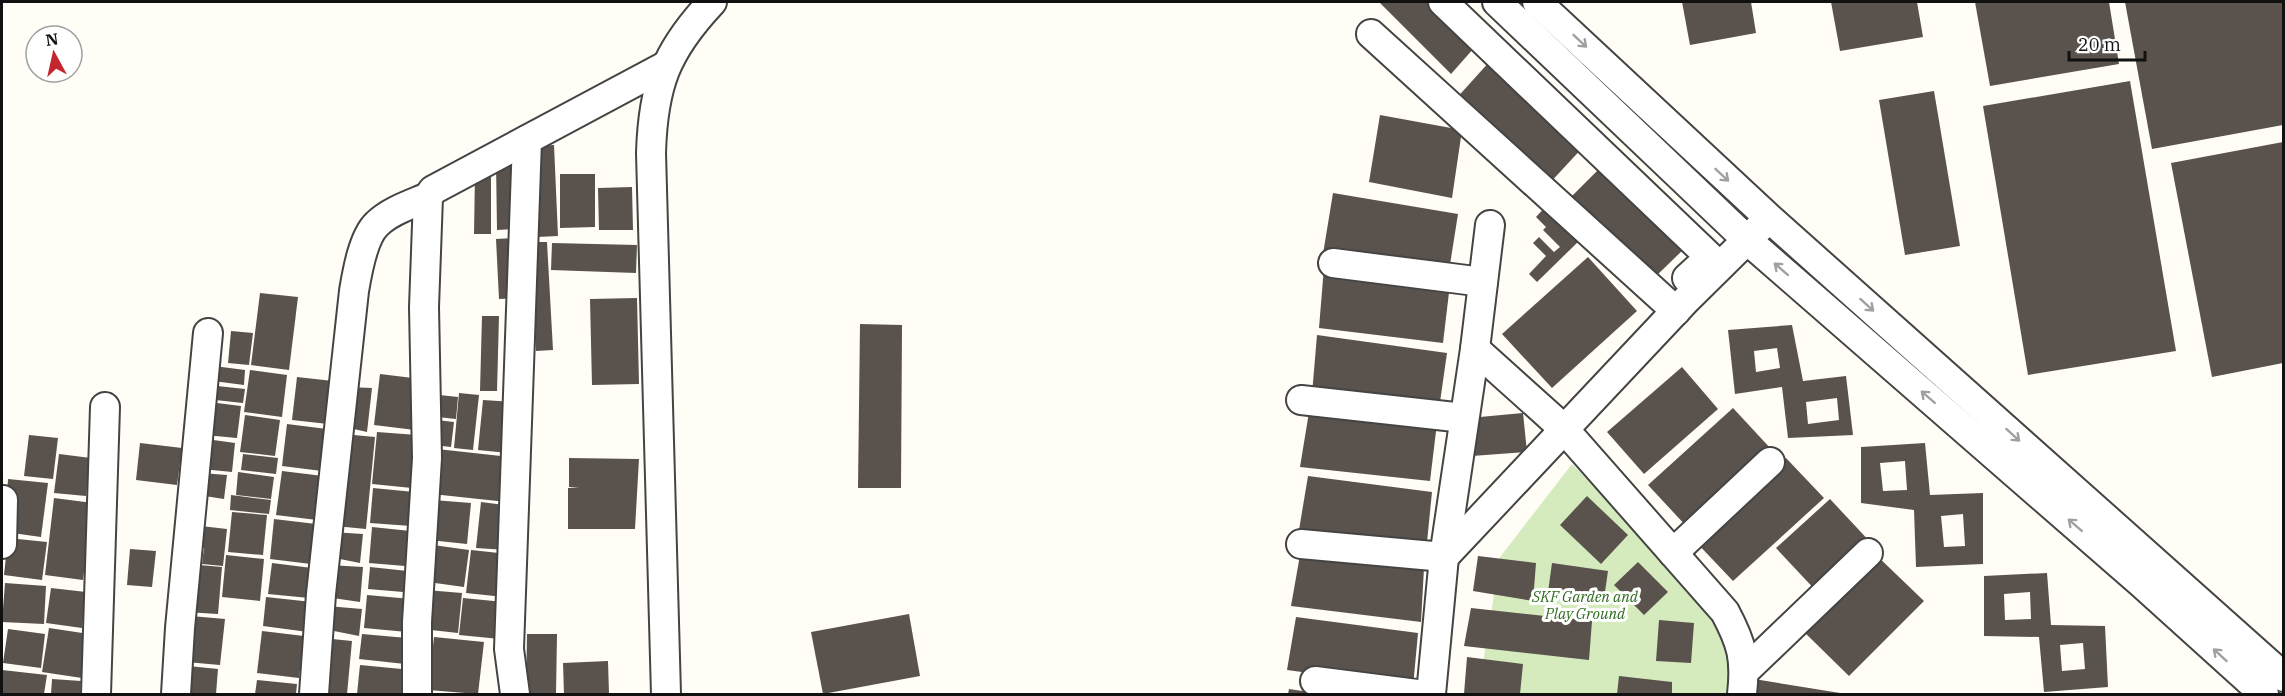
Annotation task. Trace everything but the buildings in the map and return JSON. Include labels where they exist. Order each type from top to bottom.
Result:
[{"type":"street","points":[[666,694],[651,119],[657,87],[665,66],[683,37],[712,2]]},
{"type":"street","points":[[1443,2],[1710,257],[1676,300],[1564,429],[1444,557]]},
{"type":"street","points":[[1497,2],[1746,238],[2141,583],[2264,694]]},
{"type":"street","points":[[1537,2],[1769,218],[2283,677]]},
{"type":"street","points":[[1371,34],[1676,300]]},
{"type":"street","points":[[314,694],[322,583],[352,303],[359,266],[376,224],[396,211],[428,196],[433,190],[665,66]]},
{"type":"street","points":[[515,694],[509,649],[527,140]]},
{"type":"street","points":[[417,694],[417,622],[427,458],[424,307],[428,196]]},
{"type":"street","points":[[1676,300],[1769,218]]},
{"type":"street","points":[[1431,694],[1444,557],[1475,350],[1490,225]]},
{"type":"street","points":[[1333,263],[1483,282]]},
{"type":"street","points":[[176,694],[180,628],[208,333]]},
{"type":"street","points":[[1475,350],[1564,429],[1725,612],[1740,640],[1743,683]]},
{"type":"street","points":[[1301,400],[1464,418]]},
{"type":"street","points":[[96,694],[105,407]]},
{"type":"street","points":[[1673,553],[1770,462]]},
{"type":"street","points":[[2,544],[3,500]]},
{"type":"street","points":[[1301,544],[1444,557]]},
{"type":"street","points":[[1743,683],[1868,553]]},
{"type":"street","points":[[1315,681],[1418,694]]},
{"type":"green space","name":"SKF Garden and Play Ground","points":[[1572,464],[1755,648],[1741,694],[1478,694],[1500,557]]}]
